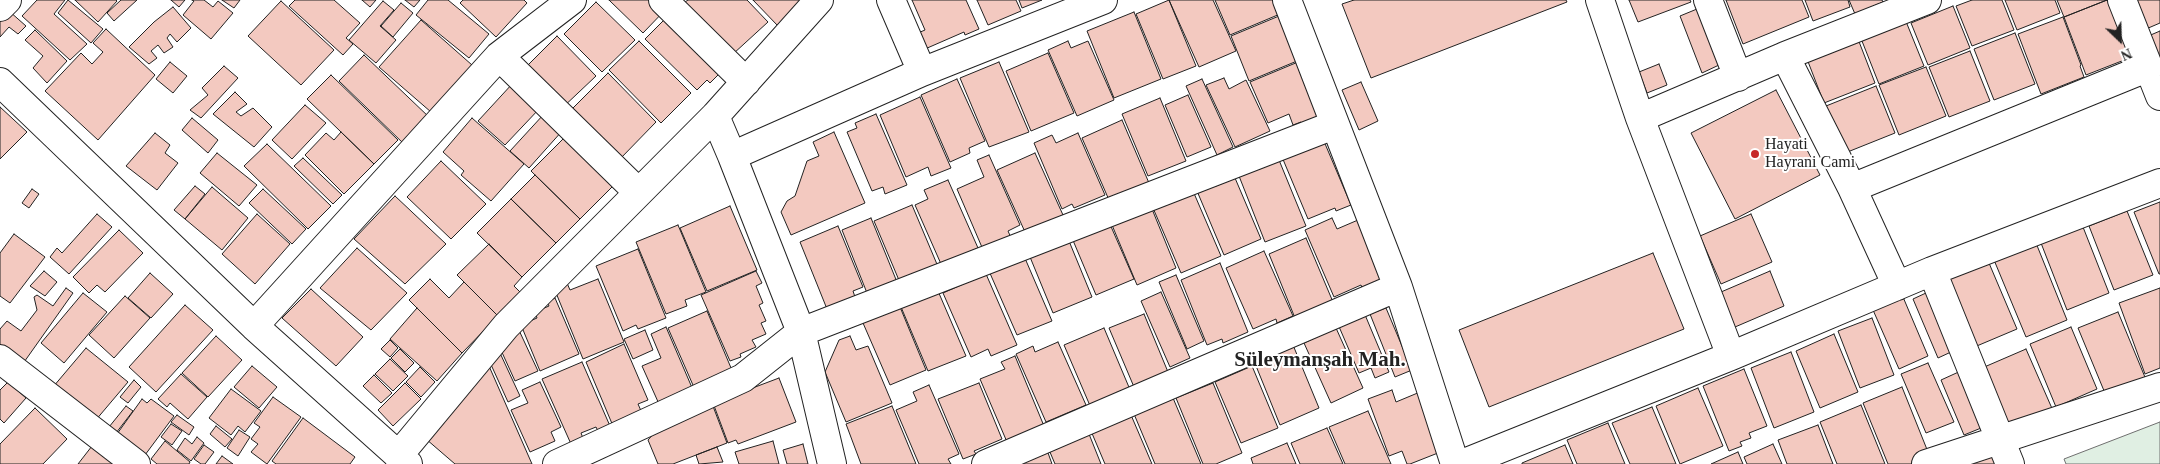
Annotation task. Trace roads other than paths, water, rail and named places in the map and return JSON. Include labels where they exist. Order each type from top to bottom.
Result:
[{"type":"street","points":[[0,7],[7,0]]},
{"type":"street","points":[[254,326],[499,56],[572,0]]},
{"type":"street","points":[[663,0],[746,82]]},
{"type":"street","points":[[0,82],[254,326],[403,460],[506,326],[715,116],[820,0]]},
{"type":"street","points":[[891,0],[922,72]]},
{"type":"street","points":[[732,156],[922,72],[1103,0]]},
{"type":"street","points":[[1287,0],[1398,287],[1456,464]]},
{"type":"street","points":[[1600,0],[1640,118],[1731,356]]},
{"type":"street","points":[[1708,0],[1738,77]]},
{"type":"street","points":[[1640,118],[1784,56],[1927,0]]},
{"type":"street","points":[[2122,0],[2160,96]]},
{"type":"street","points":[[499,56],[638,192]]},
{"type":"street","points":[[1784,56],[1852,188],[1897,286]]},
{"type":"street","points":[[1852,188],[2149,67]]},
{"type":"street","points":[[715,116],[801,332],[832,464]]},
{"type":"street","points":[[557,464],[743,378],[801,332],[1334,125]]},
{"type":"street","points":[[1462,464],[1731,356],[1932,271],[2160,183]]},
{"type":"street","points":[[1932,271],[2010,464]]},
{"type":"street","points":[[986,464],[1398,287]]},
{"type":"street","points":[[0,359],[136,464]]},
{"type":"street","points":[[1926,464],[2160,388]]},
{"type":"place","name":"Hayati Hayrani Cami","points":[[1755,154]]},
{"type":"district","name":"Süleymanşah Mah.","points":[[1320,361]]}]
